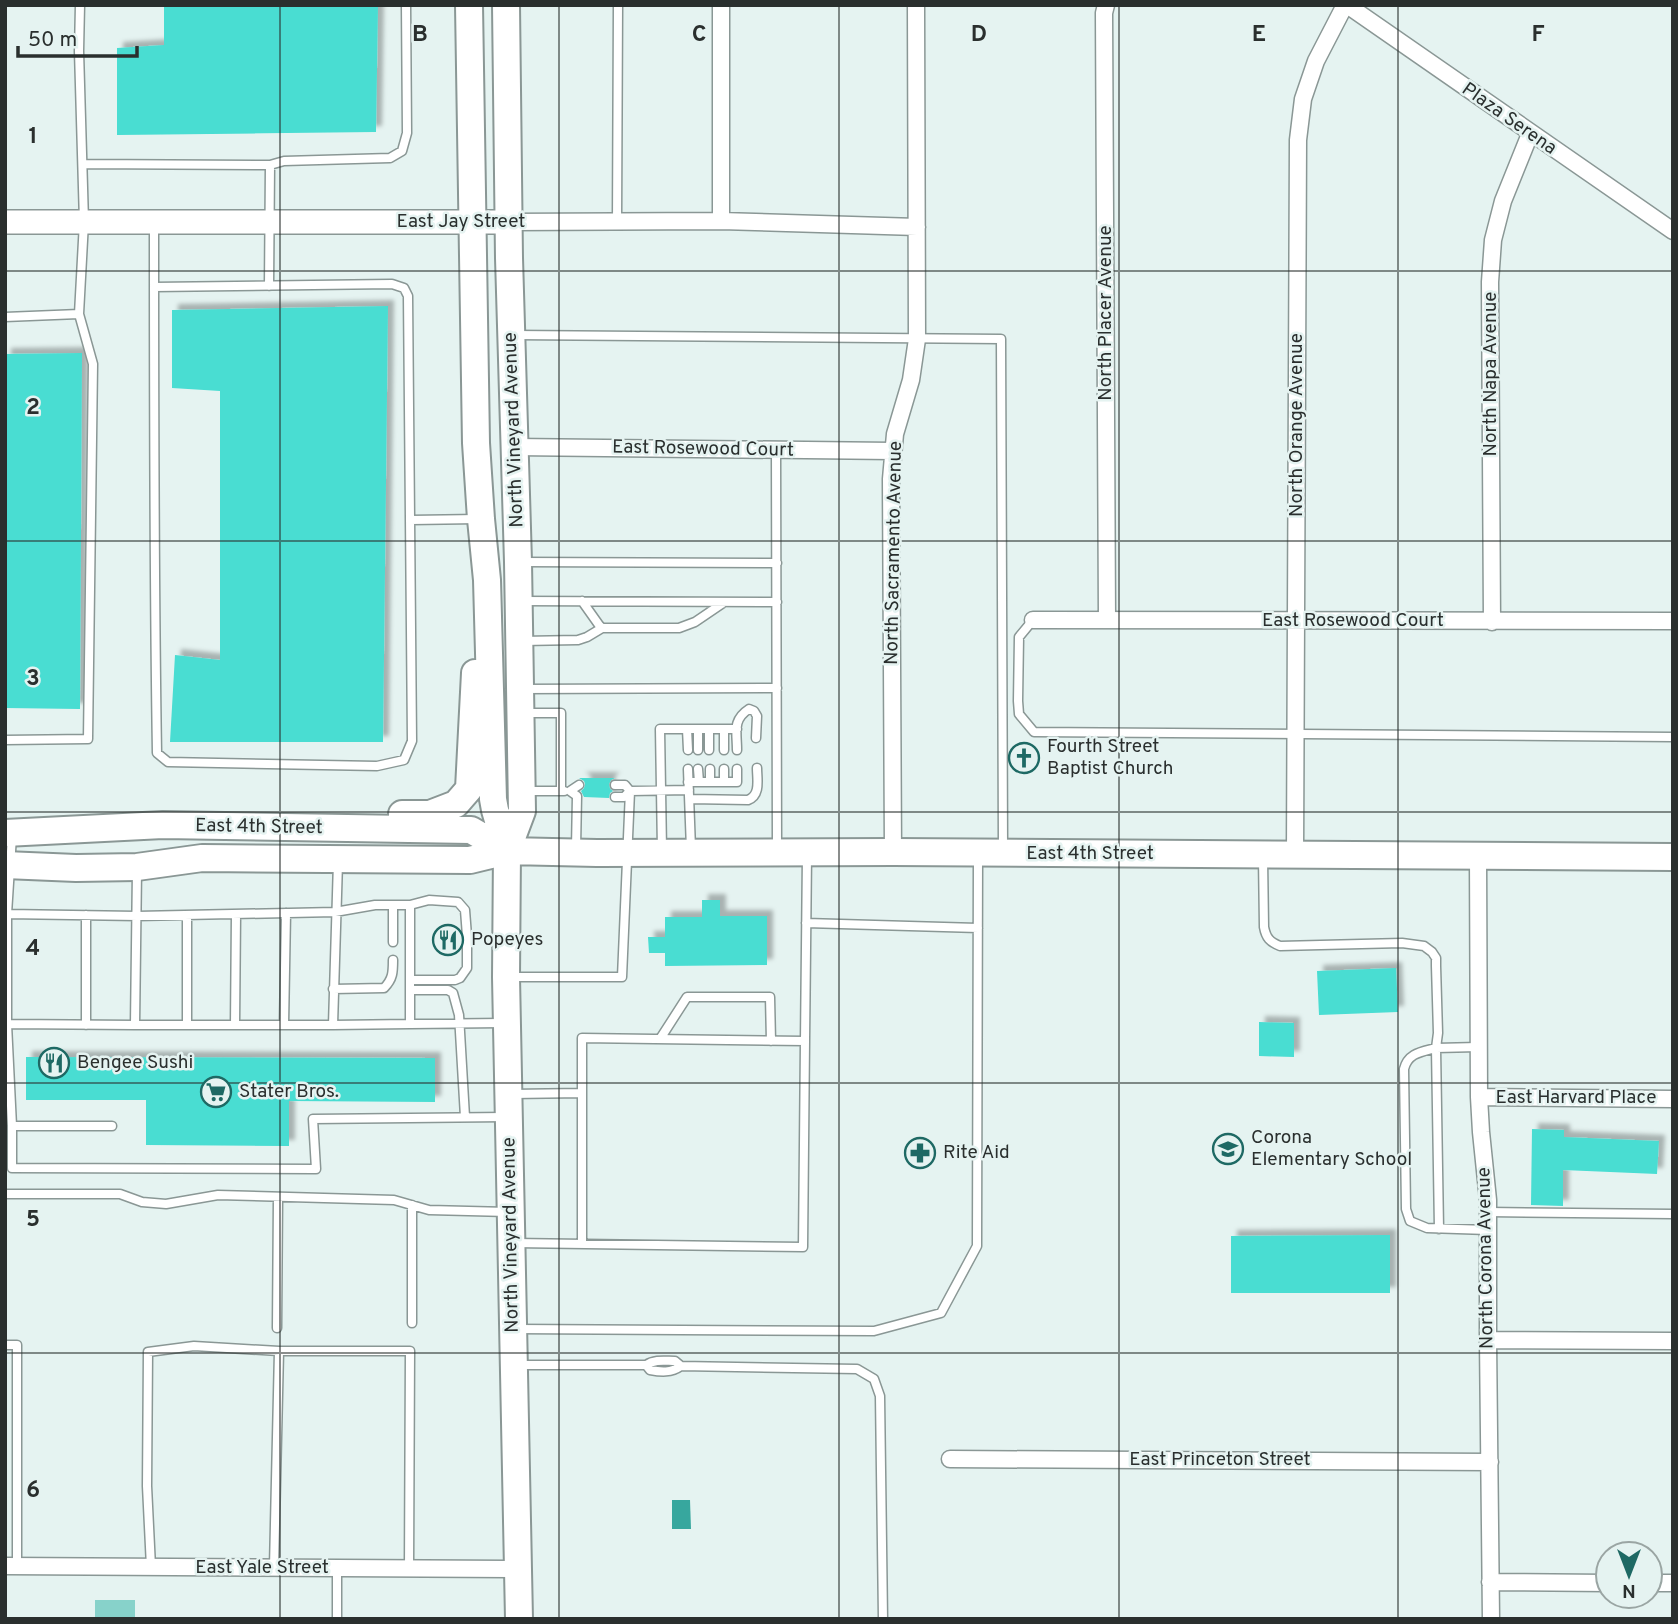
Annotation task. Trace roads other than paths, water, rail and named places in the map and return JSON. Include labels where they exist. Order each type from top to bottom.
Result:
[{"type":"main road","name":"North Vineyard Avenue","points":[[469,5],[476,443],[487,580],[494,799],[507,851],[506,977],[519,1619]]},
{"type":"main road","name":"North Vineyard Avenue","points":[[506,5],[522,791],[522,811],[507,851]]},
{"type":"main road","points":[[476,443],[494,474],[501,575],[506,589],[518,601]]},
{"type":"main road","points":[[187,826],[221,814],[430,814],[456,804],[469,789],[475,670],[489,643]]},
{"type":"main road","name":"East 4th Street","points":[[8,833],[187,826],[471,830],[507,851]]},
{"type":"main road","name":"East 4th Street","points":[[8,865],[137,867],[202,858],[470,860],[507,851],[1673,858]]},
{"type":"street","points":[[721,5],[721,221]]},
{"type":"street","name":"North Sacramento Avenue","points":[[893,852],[891,480],[895,434],[911,380],[917,339],[916,5]]},
{"type":"street","name":"North Placer Avenue","points":[[1106,5],[1107,620]]},
{"type":"street","name":"Plaza Serena","points":[[1346,5],[1673,231]]},
{"type":"street","name":"North Orange Avenue","points":[[1295,855],[1298,140],[1303,99],[1316,61],[1346,5]]},
{"type":"street","name":"North Napa Avenue","points":[[1492,622],[1490,282],[1493,240],[1503,201],[1530,134]]},
{"type":"street","name":"East Jay Street","points":[[5,222],[721,221],[916,227]]},
{"type":"street","name":"East Rosewood Court","points":[[514,447],[893,451]]},
{"type":"street","name":"East Rosewood Court","points":[[1033,620],[1673,621]]},
{"type":"street","name":"North Corona Avenue","points":[[1478,856],[1479,1097],[1488,1212],[1491,1619]]},
{"type":"street","name":"East Harvard Place","points":[[1479,1097],[1673,1099]]},
{"type":"street","points":[[1488,1340],[1673,1341]]},
{"type":"street","name":"East Princeton Street","points":[[950,1458],[1490,1462]]},
{"type":"street","name":"East Yale Street","points":[[11,1566],[518,1569]]},
{"type":"street","points":[[1490,1582],[1594,1583]]},
{"type":"lane","points":[[5,740],[88,739],[93,363],[79,314],[84,222],[80,5]]},
{"type":"lane","points":[[83,164],[270,165],[284,161],[390,158],[402,151],[407,133],[406,5]]},
{"type":"lane","points":[[617,222],[618,5]]},
{"type":"lane","points":[[269,286],[270,165]]},
{"type":"lane","points":[[154,222],[154,287],[158,753],[168,762],[377,766],[404,760],[412,741],[408,296],[404,288],[392,284],[154,287]]},
{"type":"lane","points":[[5,317],[79,314]]},
{"type":"lane","points":[[511,335],[1001,339],[990,853],[978,928],[977,1246],[941,1313],[874,1331],[513,1329]]},
{"type":"lane","points":[[776,450],[777,852]]},
{"type":"lane","points":[[411,520],[481,519]]},
{"type":"lane","points":[[518,562],[776,563]]},
{"type":"lane","points":[[518,601],[777,602]]},
{"type":"lane","points":[[582,601],[602,628]]},
{"type":"lane","points":[[519,641],[578,640],[602,628],[679,628],[695,622],[724,602]]},
{"type":"lane","points":[[1033,620],[1019,637],[1018,701],[1019,714],[1034,732],[1673,737]]},
{"type":"lane","points":[[520,701],[777,688]]},
{"type":"lane","points":[[520,701],[561,713],[572,794],[576,853]]},
{"type":"lane","points":[[737,750],[737,721],[740,715],[749,709],[754,710],[757,716],[757,738]]},
{"type":"lane","points":[[662,853],[660,729],[737,729]]},
{"type":"lane","points":[[687,729],[688,750]]},
{"type":"lane","points":[[698,729],[698,750]]},
{"type":"lane","points":[[709,729],[709,750]]},
{"type":"lane","points":[[724,729],[724,750]]},
{"type":"lane","points":[[615,797],[624,797],[629,792],[689,790],[748,800],[757,793],[757,768]]},
{"type":"lane","points":[[688,769],[691,852]]},
{"type":"lane","points":[[698,769],[699,782]]},
{"type":"lane","points":[[710,769],[710,781]]},
{"type":"lane","points":[[724,769],[724,782]]},
{"type":"lane","points":[[689,790],[699,782],[737,782],[737,769]]},
{"type":"lane","points":[[572,794],[579,785]]},
{"type":"lane","points":[[506,977],[622,978],[629,792],[625,785],[615,785]]},
{"type":"lane","points":[[522,791],[572,794]]},
{"type":"lane","points":[[8,833],[7,1024],[12,1168],[316,1169],[313,1119],[465,1117],[509,1105],[582,1093]]},
{"type":"lane","points":[[511,1243],[803,1247],[807,852]]},
{"type":"lane","points":[[1263,855],[1264,927],[1270,942],[1280,946],[1402,943],[1424,946],[1433,952],[1436,958],[1439,1229]]},
{"type":"lane","points":[[333,1025],[338,859]]},
{"type":"lane","points":[[135,1025],[137,867]]},
{"type":"lane","points":[[7,914],[137,916],[335,912],[375,905],[411,905],[429,900],[458,902],[465,910],[467,968],[460,978],[455,980],[410,980]]},
{"type":"lane","points":[[393,905],[393,942]]},
{"type":"lane","points":[[410,1024],[411,905]]},
{"type":"lane","points":[[284,1025],[286,913]]},
{"type":"lane","points":[[235,1025],[236,914]]},
{"type":"lane","points":[[86,915],[86,1025]]},
{"type":"lane","points":[[187,915],[187,1025]]},
{"type":"lane","points":[[806,923],[978,928]]},
{"type":"lane","points":[[333,989],[384,988],[393,974],[393,960]]},
{"type":"lane","points":[[410,990],[448,990],[453,993],[460,1023],[465,1117]]},
{"type":"lane","points":[[660,1039],[687,997],[770,997],[771,1041]]},
{"type":"lane","points":[[7,1024],[507,1023]]},
{"type":"lane","points":[[582,1243],[582,1038],[805,1041]]},
{"type":"lane","points":[[1478,1047],[1436,1048],[1409,1057],[1404,1069],[1406,1209],[1410,1221],[1427,1228],[1488,1230]]},
{"type":"lane","points":[[12,1126],[112,1126]]},
{"type":"lane","points":[[5,1194],[120,1194],[142,1202],[166,1204],[218,1195],[394,1200],[429,1210],[511,1212]]},
{"type":"lane","points":[[277,1328],[278,1197]]},
{"type":"lane","points":[[412,1205],[412,1323]]},
{"type":"lane","points":[[1488,1212],[1673,1214]]},
{"type":"lane","points":[[5,1345],[17,1345],[11,1566]]},
{"type":"lane","points":[[151,1567],[147,1486],[148,1352],[194,1346],[279,1351],[411,1350],[409,1569]]},
{"type":"lane","points":[[274,1568],[279,1351]]},
{"type":"lane","points":[[514,1365],[646,1365],[651,1361],[675,1361],[681,1366],[857,1369],[874,1379],[880,1396],[883,1619]]},
{"type":"lane","points":[[337,1568],[337,1619]]},
{"type":"place","name":"Fourth Street Baptist Church","points":[[1024,758]]},
{"type":"place","name":"Popeyes","points":[[448,940]]},
{"type":"place","name":"Bengee Sushi","points":[[54,1063]]},
{"type":"place","name":"Stater Bros.","points":[[216,1092]]},
{"type":"place","name":"Corona Elementary School","points":[[1228,1149]]},
{"type":"place","name":"Rite Aid","points":[[920,1153]]}]
